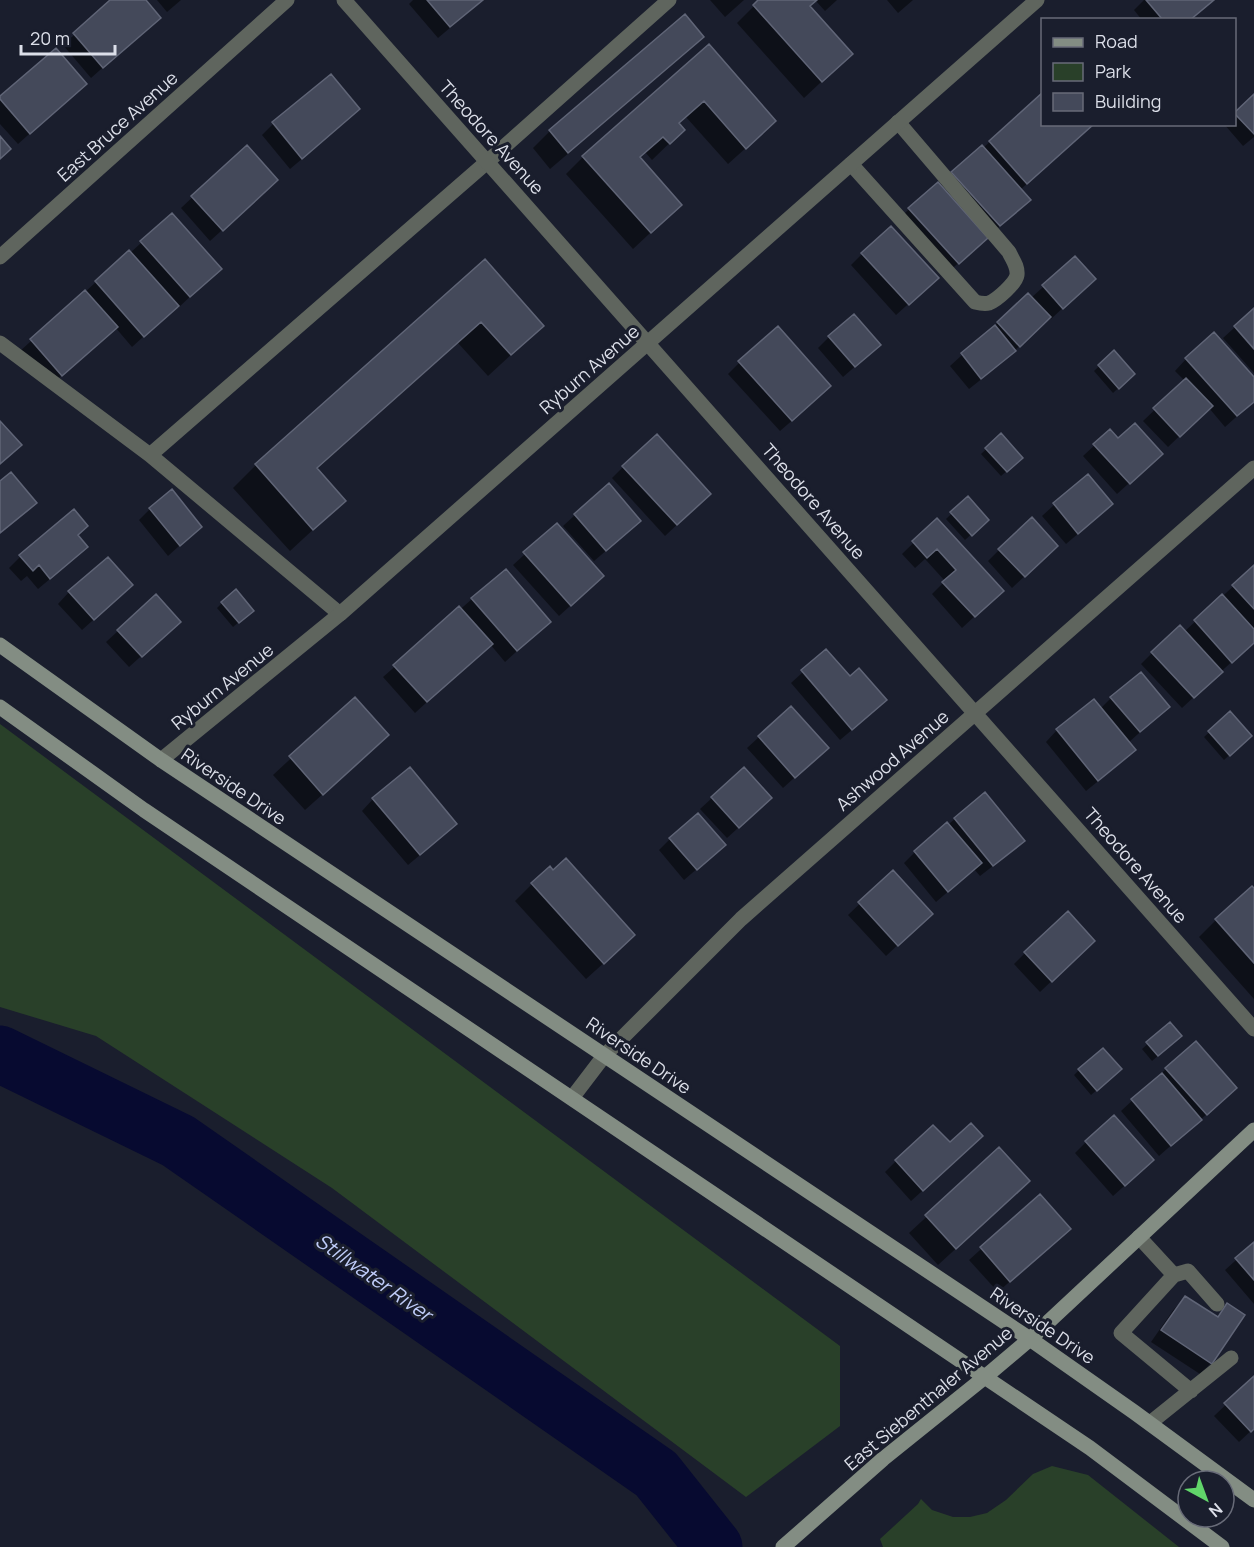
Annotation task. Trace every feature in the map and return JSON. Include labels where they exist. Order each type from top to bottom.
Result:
[{"type":"main road","name":"Riverside Drive","points":[[0,645],[161,760],[1030,1339],[1150,1423],[1254,1500]]},
{"type":"main road","points":[[0,707],[154,817],[1090,1448],[1222,1547]]},
{"type":"main road","name":"East Siebenthaler Avenue","points":[[783,1547],[883,1459],[1030,1339],[1254,1130]]},
{"type":"street","name":"East Bruce Avenue","points":[[0,257],[287,0]]},
{"type":"street","name":"Theodore Avenue","points":[[344,0],[1254,1029]]},
{"type":"street","points":[[150,455],[488,162],[669,0]]},
{"type":"street","name":"Ryburn Avenue","points":[[161,760],[340,614],[1036,0]]},
{"type":"street","points":[[851,164],[975,302],[990,303],[1002,294],[1014,283],[1017,274],[1016,264],[898,122]]},
{"type":"street","points":[[0,343],[150,455],[340,614]]},
{"type":"street","name":"Ashwood Avenue","points":[[572,1098],[604,1056],[741,919],[1254,468]]},
{"type":"street","points":[[1139,1237],[1174,1275]]},
{"type":"street","points":[[1191,1391],[1121,1333],[1174,1275],[1188,1271],[1217,1304]]},
{"type":"street","points":[[1150,1423],[1231,1358]]},
{"type":"green space","points":[[0,724],[840,1346],[840,1426],[746,1497],[332,1188],[96,1036],[0,1007]]},
{"type":"green space","points":[[1052,1466],[1088,1475],[1179,1547],[883,1547],[880,1539],[921,1499],[932,1510],[953,1517],[970,1517],[987,1513],[1006,1500],[1033,1474]]},
{"type":"building","points":[[110,0],[146,0],[161,18],[103,68],[73,33]]},
{"type":"building","points":[[427,0],[483,0],[450,27]]},
{"type":"building","points":[[758,0],[817,0],[810,6],[853,54],[822,82],[753,5]]},
{"type":"building","points":[[1146,0],[1214,0],[1192,18],[1161,18]]},
{"type":"building","points":[[685,14],[704,37],[568,153],[549,130]]},
{"type":"building","points":[[709,44],[776,121],[746,149],[704,101],[679,123],[685,130],[670,144],[663,137],[640,157],[682,205],[651,233],[582,156]]},
{"type":"building","points":[[56,48],[87,84],[30,134],[0,99],[0,96]]},
{"type":"building","points":[[331,74],[360,109],[302,159],[272,122]]},
{"type":"building","points":[[1041,94],[1041,126],[1092,126],[1027,184],[989,141]]},
{"type":"building","points":[[1254,94],[1254,134],[1236,115],[1236,111]]},
{"type":"building","points":[[0,136],[11,149],[0,159]]},
{"type":"building","points":[[247,145],[278,180],[223,231],[191,196]]},
{"type":"building","points":[[982,145],[1031,200],[1000,226],[951,172]]},
{"type":"building","points":[[938,182],[988,238],[959,264],[908,208]]},
{"type":"building","points":[[172,213],[222,269],[190,297],[140,241]]},
{"type":"building","points":[[891,226],[939,278],[909,305],[861,253]]},
{"type":"building","points":[[129,250],[179,306],[144,337],[95,281]]},
{"type":"building","points":[[1075,256],[1096,279],[1063,309],[1042,285]]},
{"type":"building","points":[[485,259],[544,326],[511,355],[481,322],[317,468],[346,501],[313,530],[255,464]]},
{"type":"building","points":[[85,290],[118,327],[62,376],[30,339]]},
{"type":"building","points":[[1028,293],[1051,317],[1020,347],[997,322]]},
{"type":"building","points":[[1254,308],[1254,349],[1234,326]]},
{"type":"building","points":[[854,314],[881,345],[855,367],[828,336]]},
{"type":"building","points":[[995,325],[1016,351],[981,379],[961,353]]},
{"type":"building","points":[[778,326],[831,386],[792,421],[738,361]]},
{"type":"building","points":[[1214,332],[1254,377],[1254,402],[1237,416],[1185,358]]},
{"type":"building","points":[[1114,350],[1135,374],[1119,389],[1098,365]]},
{"type":"building","points":[[1186,378],[1213,406],[1180,437],[1153,408]]},
{"type":"building","points":[[0,421],[22,445],[0,464]]},
{"type":"building","points":[[1135,423],[1163,454],[1130,484],[1093,444],[1110,429],[1118,438]]},
{"type":"building","points":[[1001,433],[1023,458],[1007,472],[985,448]]},
{"type":"building","points":[[657,434],[711,494],[677,525],[622,466]]},
{"type":"building","points":[[11,472],[37,503],[0,533],[0,481]]},
{"type":"building","points":[[1088,474],[1113,504],[1078,534],[1053,503]]},
{"type":"building","points":[[609,483],[641,521],[606,551],[574,514]]},
{"type":"building","points":[[172,489],[202,527],[180,546],[149,508]]},
{"type":"building","points":[[968,496],[989,520],[972,536],[950,512]]},
{"type":"building","points":[[74,509],[88,526],[78,535],[88,547],[50,579],[39,565],[33,571],[19,555]]},
{"type":"building","points":[[1032,517],[1058,546],[1025,577],[998,549]]},
{"type":"building","points":[[937,518],[1004,591],[975,617],[942,582],[956,570],[937,549],[927,558],[912,541]]},
{"type":"building","points":[[557,523],[604,576],[571,606],[523,552]]},
{"type":"building","points":[[108,557],[133,585],[94,620],[68,591]]},
{"type":"building","points":[[1254,565],[1254,609],[1232,585]]},
{"type":"building","points":[[506,569],[551,622],[517,651],[471,598]]},
{"type":"building","points":[[236,589],[254,611],[239,623],[221,602]]},
{"type":"building","points":[[156,594],[181,622],[142,657],[117,630]]},
{"type":"building","points":[[1222,594],[1254,629],[1254,643],[1232,663],[1194,620]]},
{"type":"building","points":[[459,606],[493,644],[427,702],[393,665]]},
{"type":"building","points":[[1180,625],[1223,672],[1194,698],[1151,652]]},
{"type":"building","points":[[826,649],[850,676],[859,668],[887,700],[852,730],[801,670]]},
{"type":"building","points":[[1141,672],[1170,707],[1140,732],[1110,697]]},
{"type":"building","points":[[355,697],[389,735],[323,795],[289,756]]},
{"type":"building","points":[[1094,699],[1136,750],[1098,781],[1056,729]]},
{"type":"building","points":[[791,706],[829,748],[795,778],[758,736]]},
{"type":"building","points":[[1230,711],[1252,736],[1230,756],[1208,731]]},
{"type":"building","points":[[410,767],[457,824],[420,855],[372,798]]},
{"type":"building","points":[[744,767],[772,798],[739,828],[711,797]]},
{"type":"building","points":[[985,792],[1025,841],[993,866],[954,818]]},
{"type":"building","points":[[698,813],[726,845],[697,870],[669,838]]},
{"type":"building","points":[[947,822],[982,863],[948,892],[914,851]]},
{"type":"building","points":[[566,858],[635,935],[604,964],[531,883],[550,866],[553,870]]},
{"type":"building","points":[[893,870],[933,914],[898,946],[858,902]]},
{"type":"building","points":[[1252,886],[1254,888],[1254,963],[1215,919]]},
{"type":"building","points":[[1068,911],[1095,941],[1052,982],[1024,952]]},
{"type":"building","points":[[1170,1022],[1182,1036],[1158,1056],[1146,1042]]},
{"type":"building","points":[[1196,1041],[1237,1088],[1207,1115],[1165,1068]]},
{"type":"building","points":[[1103,1048],[1122,1069],[1097,1091],[1078,1069]]},
{"type":"building","points":[[1162,1073],[1202,1120],[1171,1146],[1131,1099]]},
{"type":"building","points":[[1114,1115],[1154,1160],[1125,1186],[1085,1141]]},
{"type":"building","points":[[971,1123],[983,1136],[923,1191],[895,1160],[933,1125],[950,1142]]},
{"type":"building","points":[[999,1147],[1030,1181],[956,1249],[925,1215]]},
{"type":"building","points":[[1040,1194],[1071,1229],[1010,1282],[980,1247]]},
{"type":"building","points":[[1254,1242],[1254,1280],[1235,1258]]},
{"type":"building","points":[[1185,1296],[1218,1317],[1227,1303],[1245,1315],[1212,1364],[1161,1330]]},
{"type":"building","points":[[1254,1376],[1254,1429],[1251,1432],[1224,1403]]},
{"type":"waterway","name":"Stillwater River","points":[[0,1054],[178,1141],[656,1474],[714,1547]]}]
